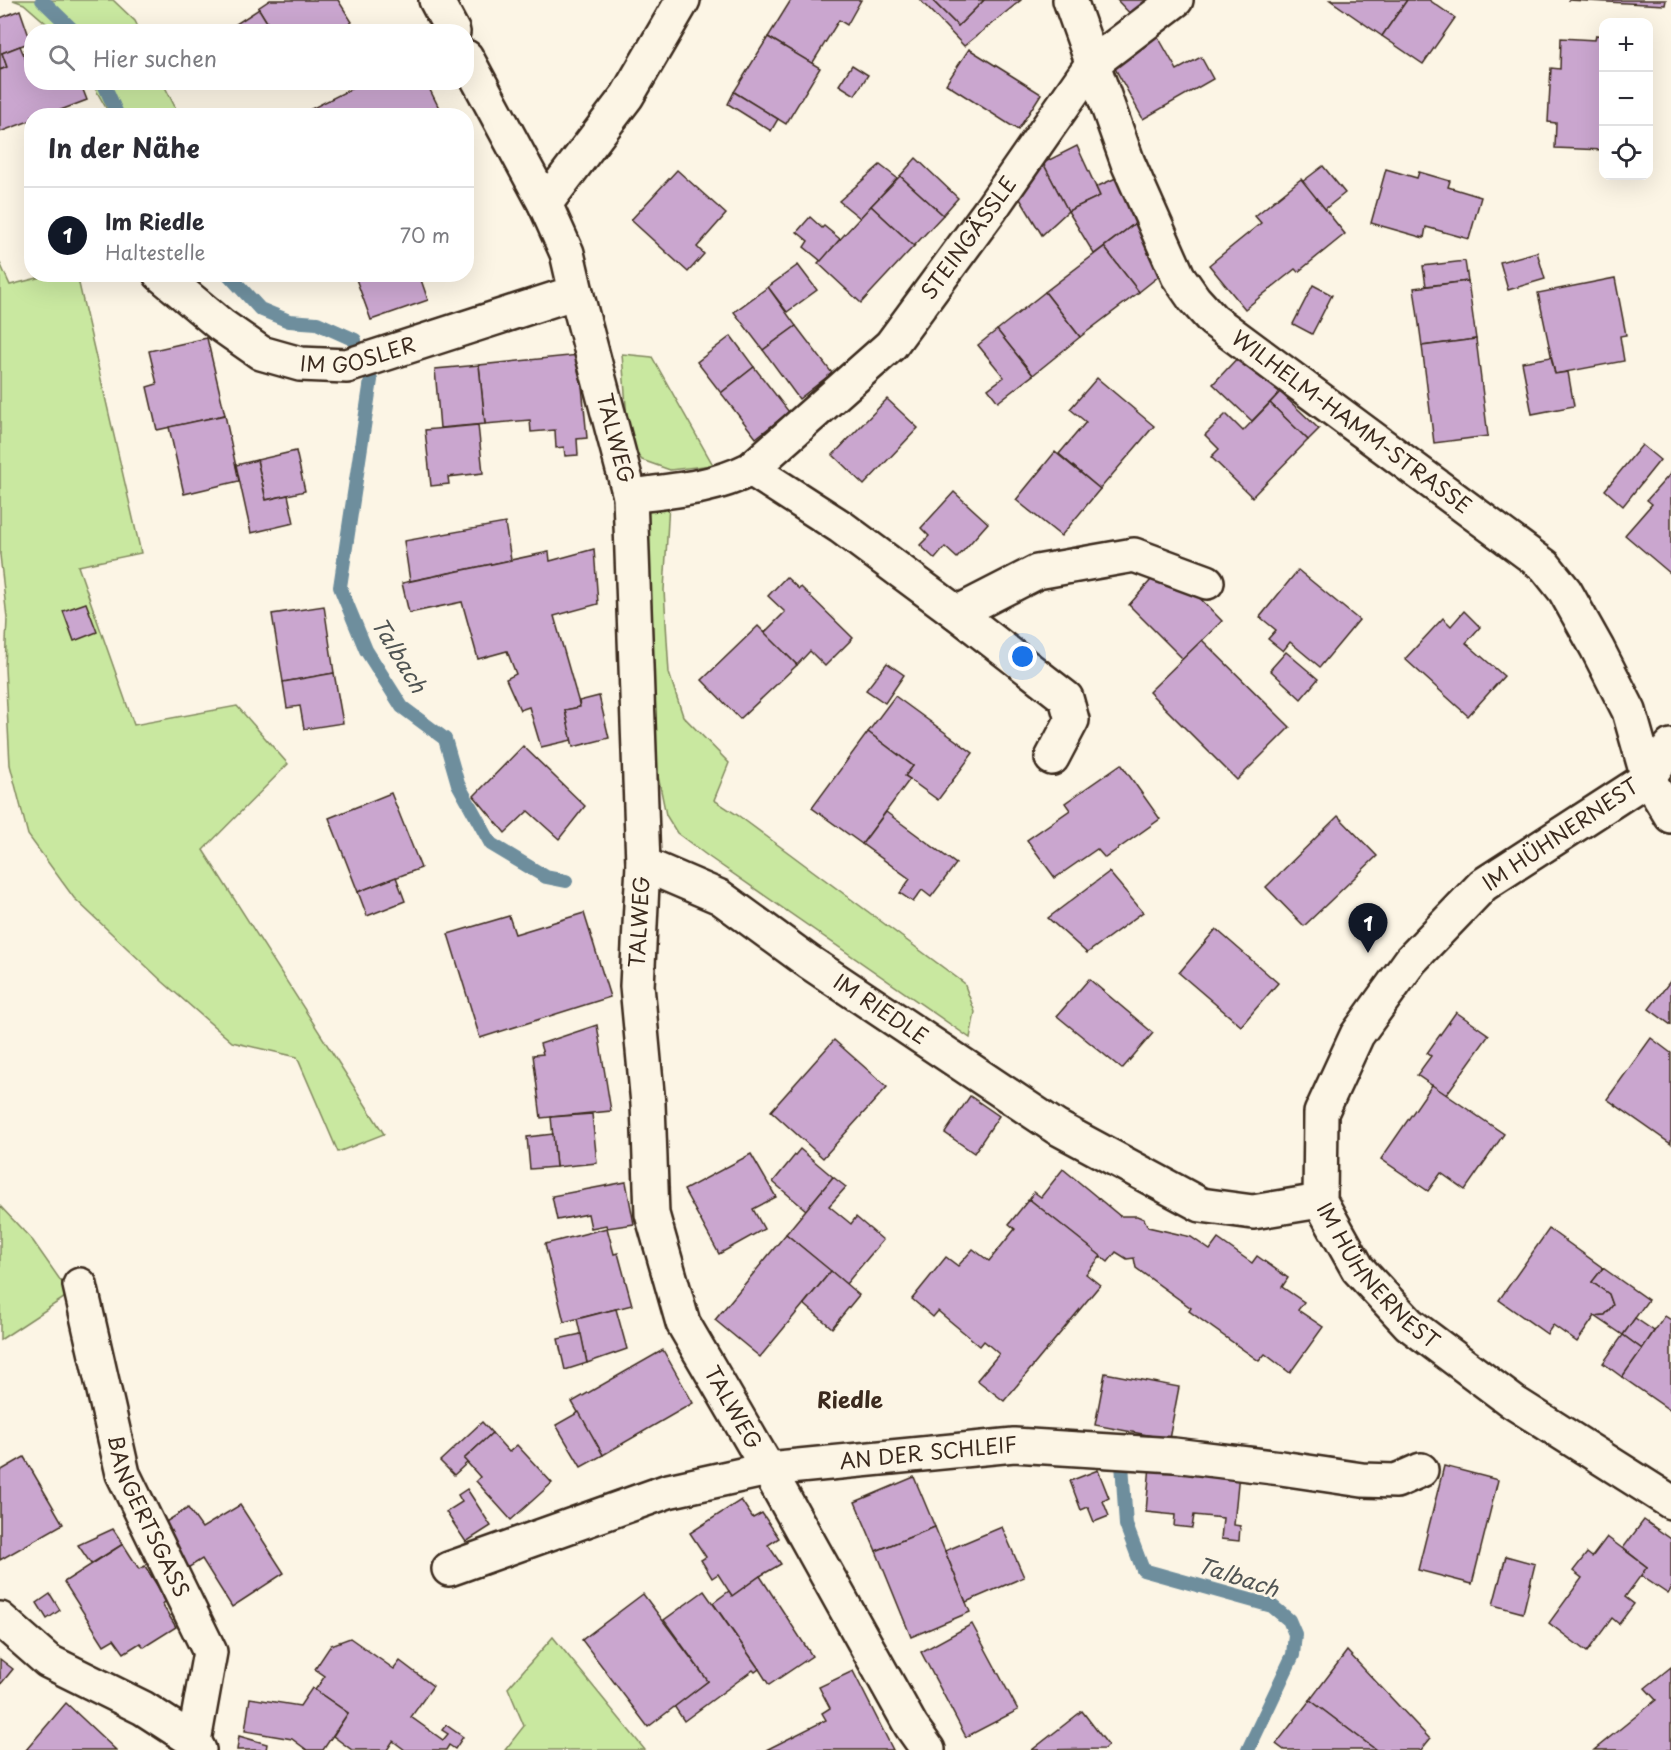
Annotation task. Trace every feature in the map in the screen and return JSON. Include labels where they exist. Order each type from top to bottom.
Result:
[{"type":"street","points":[[436,0],[449,24]]},
{"type":"street","points":[[545,204],[627,96],[684,0]]},
{"type":"street","name":"WILHELM-HAMM-STRASSE","points":[[1070,0],[1128,163],[1178,276],[1194,299],[1213,320],[1545,566],[1565,591],[1629,711],[1648,778],[1671,816]]},
{"type":"street","name":"STEINGÄSSLE","points":[[630,496],[700,487],[735,477],[752,469],[891,345],[1092,64],[1176,0]]},
{"type":"street","name":"TALWEG","points":[[474,72],[545,204],[567,253],[630,496],[643,864],[637,986],[648,1104],[652,1214],[683,1323],[768,1469],[911,1726],[928,1750]]},
{"type":"street","name":"IM GOSLER","points":[[170,282],[221,325],[261,353],[300,364],[347,366],[576,292]]},
{"type":"street","points":[[752,469],[841,527],[1066,698],[1072,720],[1052,758]]},
{"type":"street","points":[[957,613],[1037,572],[1134,555],[1207,582]]},
{"type":"street","points":[[1648,778],[1671,746]]},
{"type":"street","name":"IM HÜHNERNEST","points":[[1648,778],[1483,885],[1411,960],[1357,1035],[1321,1113],[1320,1202],[1358,1269],[1409,1324],[1513,1402],[1671,1502]]},
{"type":"street","name":"IM RIEDLE","points":[[643,864],[720,897],[810,962],[1056,1127],[1201,1205],[1253,1212],[1320,1202]]},
{"type":"street","name":"BANGERTSGASS","points":[[80,1285],[123,1474],[210,1652],[197,1746]]},
{"type":"street","name":"AN DER SCHLEIF","points":[[449,1569],[668,1491],[768,1469],[1014,1445],[1174,1455],[1281,1467],[1362,1480],[1396,1481],[1421,1470]]},
{"type":"street","points":[[0,1619],[48,1661],[143,1708],[197,1746]]},
{"type":"green space","points":[[13,0],[113,0],[136,24],[47,24],[24,4]]},
{"type":"green space","points":[[96,90],[166,90],[176,108],[106,108]]},
{"type":"green space","points":[[0,263],[10,285],[24,281],[79,282],[141,553],[78,566],[134,725],[237,706],[288,764],[203,850],[384,1134],[338,1152],[297,1057],[232,1042],[163,982],[74,898],[28,835],[10,765],[5,668],[7,618],[0,555]]},
{"type":"green space","points":[[622,354],[652,357],[713,465],[670,470],[642,460],[629,445]]},
{"type":"green space","points":[[669,503],[664,590],[669,673],[683,716],[729,763],[714,800],[739,816],[964,983],[975,1012],[970,1038],[709,857],[677,833],[666,815],[648,727],[639,505]]},
{"type":"green space","points":[[0,1206],[33,1241],[70,1294],[0,1340]]},
{"type":"green space","points":[[553,1637],[645,1750],[505,1750],[524,1726],[508,1688]]},
{"type":"building","points":[[270,0],[338,0],[352,22],[349,24],[268,24],[258,8]]},
{"type":"building","points":[[791,0],[861,0],[847,25],[839,20],[812,64],[768,37]]},
{"type":"building","points":[[920,0],[932,0],[958,26],[984,0],[1021,0],[964,46]]},
{"type":"building","points":[[932,0],[984,0],[958,26]]},
{"type":"building","points":[[1117,0],[1157,0],[1136,20]]},
{"type":"building","points":[[1330,0],[1407,0],[1382,36]]},
{"type":"building","points":[[1407,0],[1429,0],[1455,18],[1423,64],[1382,36]]},
{"type":"building","points":[[1568,0],[1666,0],[1665,5]]},
{"type":"building","points":[[259,9],[268,24],[236,24]]},
{"type":"building","points":[[20,10],[25,24],[24,45],[2,53],[7,67],[0,70],[0,18]]},
{"type":"building","points":[[1157,35],[1177,70],[1201,57],[1213,79],[1143,119],[1111,61]]},
{"type":"building","points":[[1596,35],[1599,35],[1599,150],[1555,148],[1556,123],[1548,122],[1551,68],[1560,69],[1561,38],[1595,40]]},
{"type":"building","points":[[768,37],[820,68],[786,124],[734,92]]},
{"type":"building","points":[[20,46],[24,55],[24,90],[83,90],[87,100],[66,108],[24,108],[24,123],[0,132],[0,70],[7,67],[2,53]]},
{"type":"building","points":[[969,49],[1041,94],[1018,130],[946,84]]},
{"type":"building","points":[[852,65],[868,75],[855,95],[839,85]]},
{"type":"building","points":[[349,90],[430,90],[439,108],[313,108]]},
{"type":"building","points":[[734,92],[778,119],[771,131],[728,104]]},
{"type":"building","points":[[1077,146],[1100,196],[1068,211],[1043,163]]},
{"type":"building","points":[[916,158],[958,198],[943,215],[900,176]]},
{"type":"building","points":[[1043,163],[1068,211],[1042,235],[1017,194]]},
{"type":"building","points":[[880,165],[897,178],[860,218],[839,201]]},
{"type":"building","points":[[1323,166],[1345,193],[1325,209],[1302,182]]},
{"type":"building","points":[[1386,169],[1417,178],[1419,172],[1450,181],[1448,187],[1481,197],[1469,239],[1426,227],[1424,238],[1371,223]]},
{"type":"building","points":[[677,170],[726,214],[697,247],[704,254],[688,272],[631,220]]},
{"type":"building","points":[[900,176],[943,215],[914,246],[871,206]]},
{"type":"building","points":[[1116,178],[1142,218],[1094,254],[1068,211],[1100,196],[1096,187]]},
{"type":"building","points":[[1301,179],[1345,234],[1298,272],[1295,269],[1245,309],[1209,265],[1261,223],[1255,216]]},
{"type":"building","points":[[871,206],[914,246],[861,303],[818,263]]},
{"type":"building","points":[[810,217],[840,239],[821,261],[804,247],[808,241],[797,232]]},
{"type":"building","points":[[1142,218],[1169,268],[1139,292],[1104,247]]},
{"type":"building","points":[[1104,247],[1139,292],[1080,337],[1045,292]]},
{"type":"building","points":[[1537,252],[1545,279],[1508,290],[1500,262]]},
{"type":"building","points":[[1465,261],[1468,281],[1426,286],[1423,266]]},
{"type":"building","points":[[798,265],[817,290],[787,312],[768,287]]},
{"type":"building","points":[[1615,278],[1626,335],[1620,336],[1624,361],[1555,374],[1538,293]]},
{"type":"building","points":[[1468,281],[1476,339],[1422,346],[1414,288]]},
{"type":"building","points":[[357,282],[422,282],[428,300],[371,320]]},
{"type":"building","points":[[1313,285],[1332,295],[1312,334],[1293,324]]},
{"type":"building","points":[[768,287],[796,326],[763,350],[734,312]]},
{"type":"building","points":[[1045,292],[1080,337],[1033,375],[997,330]]},
{"type":"building","points":[[796,326],[832,373],[799,399],[763,350]]},
{"type":"building","points":[[997,330],[1033,375],[998,402],[988,389],[1004,377],[978,345]]},
{"type":"building","points":[[731,336],[754,367],[721,393],[697,362]]},
{"type":"building","points":[[207,338],[225,415],[157,430],[147,387],[157,384],[149,351]]},
{"type":"building","points":[[1476,339],[1488,436],[1434,443],[1422,346]]},
{"type":"building","points":[[1241,354],[1280,392],[1252,421],[1213,384]]},
{"type":"building","points":[[579,355],[587,438],[577,439],[578,455],[565,456],[564,447],[556,448],[555,430],[531,432],[530,420],[485,424],[479,365]]},
{"type":"building","points":[[1551,357],[1555,374],[1568,372],[1574,406],[1532,414],[1522,362]]},
{"type":"building","points":[[479,365],[485,424],[440,428],[435,369]]},
{"type":"building","points":[[754,367],[789,412],[756,438],[721,393]]},
{"type":"building","points":[[1097,378],[1154,426],[1100,489],[1059,454],[1086,422],[1070,409]]},
{"type":"building","points":[[1280,392],[1319,429],[1308,440],[1270,403]]},
{"type":"building","points":[[887,399],[918,428],[864,485],[833,455]]},
{"type":"building","points":[[1270,403],[1308,440],[1252,497],[1211,457],[1219,449],[1205,435],[1226,414],[1243,431]]},
{"type":"building","points":[[225,415],[239,481],[184,494],[169,427]]},
{"type":"building","points":[[478,425],[483,473],[448,477],[449,484],[431,486],[425,430]]},
{"type":"building","points":[[1642,445],[1660,460],[1623,506],[1605,490]]},
{"type":"building","points":[[296,451],[305,491],[266,500],[257,460]]},
{"type":"building","points":[[1055,452],[1100,489],[1061,536],[1016,500]]},
{"type":"building","points":[[257,460],[266,500],[288,495],[294,523],[251,533],[236,465]]},
{"type":"building","points":[[1671,473],[1671,574],[1625,535],[1652,504],[1647,500]]},
{"type":"building","points":[[954,492],[988,523],[957,558],[945,547],[935,559],[920,545],[929,536],[921,528]]},
{"type":"building","points":[[505,523],[511,560],[410,581],[404,541]]},
{"type":"building","points":[[594,549],[598,604],[554,616],[580,707],[565,710],[572,740],[541,747],[529,707],[520,710],[506,679],[516,674],[507,651],[478,659],[462,602],[409,613],[402,583],[549,552],[550,561]]},
{"type":"building","points":[[1298,570],[1359,620],[1320,667],[1290,642],[1283,651],[1268,639],[1276,630],[1260,617]]},
{"type":"building","points":[[1159,571],[1182,580],[1222,621],[1183,659],[1129,605]]},
{"type":"building","points":[[786,577],[799,589],[801,587],[853,638],[825,666],[810,651],[797,665],[764,633],[785,612],[768,596]]},
{"type":"building","points":[[86,603],[97,632],[74,641],[63,611]]},
{"type":"building","points":[[324,606],[334,673],[283,682],[272,614]]},
{"type":"building","points":[[1464,611],[1480,627],[1466,643],[1504,676],[1468,716],[1405,659],[1443,618],[1451,626]]},
{"type":"building","points":[[758,626],[797,665],[740,719],[702,680]]},
{"type":"building","points":[[1202,640],[1290,727],[1237,780],[1149,692]]},
{"type":"building","points":[[1286,652],[1318,679],[1301,699],[1270,670]]},
{"type":"building","points":[[887,663],[904,675],[885,703],[866,690]]},
{"type":"building","points":[[334,673],[343,723],[304,729],[300,706],[287,708],[283,682]]},
{"type":"building","points":[[599,696],[609,738],[573,747],[565,710],[580,707],[579,701]]},
{"type":"building","points":[[895,696],[973,753],[938,800],[905,776],[913,766],[868,732]]},
{"type":"building","points":[[868,732],[913,766],[905,776],[910,779],[862,844],[812,808]]},
{"type":"building","points":[[523,746],[585,806],[559,839],[528,811],[505,833],[474,796]]},
{"type":"building","points":[[1121,764],[1160,819],[1105,858],[1097,849],[1055,878],[1027,840],[1070,810],[1065,803]]},
{"type":"building","points":[[391,793],[421,868],[358,892],[329,818]]},
{"type":"building","points":[[886,812],[956,864],[931,897],[922,890],[913,902],[900,893],[910,879],[862,844]]},
{"type":"building","points":[[1338,816],[1377,856],[1304,926],[1266,887]]},
{"type":"building","points":[[1109,872],[1143,912],[1087,953],[1048,918]]},
{"type":"building","points":[[396,877],[405,901],[367,916],[358,892]]},
{"type":"building","points":[[584,913],[610,997],[480,1038],[448,934],[509,916],[515,934]]},
{"type":"building","points":[[1216,929],[1278,983],[1241,1026],[1179,973]]},
{"type":"building","points":[[1089,979],[1153,1033],[1122,1069],[1057,1016]]},
{"type":"building","points":[[1671,980],[1671,1025],[1649,1009]]},
{"type":"building","points":[[1456,1012],[1489,1035],[1446,1095],[1417,1075],[1431,1056],[1427,1053]]},
{"type":"building","points":[[597,1025],[611,1111],[541,1118],[533,1055],[543,1054],[540,1044]]},
{"type":"building","points":[[1651,1038],[1671,1053],[1671,1144],[1607,1099]]},
{"type":"building","points":[[834,1040],[887,1087],[823,1158],[771,1111]]},
{"type":"building","points":[[1432,1085],[1504,1134],[1465,1190],[1441,1173],[1428,1191],[1381,1159]]},
{"type":"building","points":[[970,1096],[999,1116],[974,1153],[945,1133]]},
{"type":"building","points":[[592,1114],[597,1163],[556,1167],[551,1117]]},
{"type":"building","points":[[553,1134],[556,1167],[530,1169],[527,1137]]},
{"type":"building","points":[[800,1149],[833,1177],[806,1210],[773,1182]]},
{"type":"building","points":[[751,1154],[776,1197],[753,1209],[764,1229],[719,1254],[684,1190]]},
{"type":"building","points":[[1063,1169],[1120,1216],[1137,1216],[1144,1219],[1148,1227],[1191,1237],[1210,1250],[1218,1239],[1252,1263],[1257,1256],[1288,1278],[1282,1287],[1304,1302],[1298,1310],[1323,1327],[1290,1373],[1265,1354],[1259,1361],[1189,1311],[1191,1308],[1136,1268],[1134,1258],[1127,1259],[1116,1252],[1108,1262],[1029,1199],[1034,1192],[1041,1197]]},
{"type":"building","points":[[833,1177],[846,1187],[829,1206],[851,1224],[856,1217],[883,1240],[846,1284],[786,1234]]},
{"type":"building","points":[[626,1182],[634,1224],[591,1228],[588,1214],[557,1220],[552,1196]]},
{"type":"building","points":[[1029,1199],[1101,1256],[1086,1274],[1100,1285],[1004,1401],[977,1380],[999,1354],[984,1341],[980,1346],[938,1311],[933,1317],[912,1299],[946,1257],[958,1266],[973,1249],[989,1261],[1015,1229],[1009,1224]]},
{"type":"building","points":[[607,1228],[614,1254],[618,1253],[632,1305],[564,1322],[545,1244]]},
{"type":"building","points":[[1549,1229],[1603,1268],[1592,1282],[1609,1294],[1613,1305],[1605,1315],[1595,1316],[1577,1342],[1553,1325],[1547,1334],[1499,1300]]},
{"type":"building","points":[[786,1234],[831,1271],[760,1357],[715,1320]]},
{"type":"building","points":[[1603,1268],[1648,1300],[1623,1335],[1595,1316],[1605,1315],[1613,1305],[1609,1294],[1592,1282]]},
{"type":"building","points":[[831,1271],[859,1295],[832,1328],[804,1304]]},
{"type":"building","points":[[616,1309],[627,1349],[587,1363],[577,1319]]},
{"type":"building","points":[[1665,1316],[1671,1320],[1671,1411],[1622,1377]]},
{"type":"building","points":[[1635,1318],[1654,1331],[1642,1349],[1623,1335]]},
{"type":"building","points":[[581,1334],[587,1363],[565,1370],[558,1339]]},
{"type":"building","points":[[1623,1335],[1642,1349],[1622,1377],[1603,1363]]},
{"type":"building","points":[[663,1350],[693,1403],[603,1455],[572,1402]]},
{"type":"building","points":[[1105,1373],[1179,1387],[1169,1439],[1095,1425]]},
{"type":"building","points":[[579,1412],[603,1455],[581,1467],[556,1425]]},
{"type":"building","points":[[482,1422],[492,1433],[464,1459],[468,1462],[454,1475],[440,1461]]},
{"type":"building","points":[[492,1433],[509,1452],[517,1445],[552,1483],[511,1520],[476,1481],[480,1477],[464,1459]]},
{"type":"building","points":[[24,1457],[63,1524],[0,1560],[0,1471]]},
{"type":"building","points":[[1150,1465],[1239,1473],[1234,1525],[1240,1526],[1239,1541],[1221,1539],[1223,1518],[1194,1515],[1192,1528],[1174,1526],[1175,1515],[1146,1512]]},
{"type":"building","points":[[1444,1466],[1498,1480],[1472,1584],[1418,1570]]},
{"type":"building","points":[[1098,1470],[1109,1498],[1103,1501],[1109,1516],[1094,1522],[1088,1507],[1081,1510],[1070,1481]]},
{"type":"building","points":[[914,1477],[935,1527],[876,1551],[855,1502]]},
{"type":"building","points":[[467,1489],[491,1526],[466,1542],[446,1512],[462,1502],[458,1495]]},
{"type":"building","points":[[741,1500],[753,1518],[762,1513],[779,1538],[768,1545],[781,1564],[732,1596],[718,1574],[712,1578],[701,1560],[706,1557],[690,1533]]},
{"type":"building","points":[[240,1505],[284,1573],[232,1607],[202,1559],[183,1571],[156,1528],[188,1508],[202,1528]]},
{"type":"building","points":[[1644,1520],[1671,1539],[1671,1589],[1668,1594],[1640,1575],[1647,1567],[1623,1548]]},
{"type":"building","points":[[935,1527],[970,1612],[911,1637],[876,1551]]},
{"type":"building","points":[[1002,1527],[1024,1577],[966,1602],[945,1551]]},
{"type":"building","points":[[113,1529],[123,1544],[91,1564],[78,1545]]},
{"type":"building","points":[[1607,1537],[1647,1567],[1625,1597],[1634,1604],[1619,1624],[1612,1618],[1587,1652],[1549,1623],[1582,1578],[1573,1571],[1587,1553],[1592,1557]]},
{"type":"building","points":[[123,1544],[139,1569],[145,1566],[167,1601],[162,1604],[176,1627],[144,1647],[140,1643],[124,1653],[114,1639],[104,1645],[64,1582]]},
{"type":"building","points":[[1506,1556],[1535,1564],[1523,1613],[1493,1605]]},
{"type":"building","points":[[760,1576],[812,1656],[769,1685],[713,1603],[729,1591],[732,1596]]},
{"type":"building","points":[[704,1591],[759,1669],[755,1672],[753,1670],[684,1721],[674,1706],[708,1681],[664,1620]]},
{"type":"building","points":[[50,1594],[60,1610],[47,1619],[37,1603]]},
{"type":"building","points":[[643,1594],[708,1681],[648,1727],[582,1640]]},
{"type":"building","points":[[972,1624],[1018,1710],[966,1737],[921,1652]]},
{"type":"building","points":[[350,1638],[394,1669],[400,1661],[433,1686],[411,1717],[443,1740],[448,1734],[442,1730],[446,1725],[463,1737],[455,1749],[449,1745],[446,1750],[405,1750],[393,1741],[387,1750],[352,1750],[333,1736],[348,1713],[315,1690],[325,1676],[315,1669],[331,1645]]},
{"type":"building","points":[[1347,1651],[1430,1739],[1421,1750],[1376,1750],[1310,1700]]},
{"type":"building","points":[[0,1659],[13,1669],[0,1685]]},
{"type":"building","points":[[1671,1667],[1671,1750],[1594,1750],[1656,1700],[1645,1688]]},
{"type":"building","points":[[853,1671],[893,1750],[766,1750],[826,1720],[822,1713],[830,1708],[819,1687]]},
{"type":"building","points":[[312,1688],[348,1713],[323,1750],[307,1750],[292,1739],[245,1731],[250,1698],[300,1706]]},
{"type":"building","points":[[1310,1700],[1376,1750],[1284,1750],[1276,1744]]},
{"type":"building","points":[[66,1703],[116,1750],[26,1750]]},
{"type":"building","points":[[1082,1711],[1108,1745],[1104,1749],[1032,1750]]},
{"type":"building","points":[[239,1736],[267,1744],[266,1750],[237,1750]]},
{"type":"waterway","name":"Talbach","points":[[42,0],[67,24]]},
{"type":"waterway","name":"Talbach","points":[[107,90],[114,108]]},
{"type":"waterway","name":"Talbach","points":[[235,282],[260,309],[289,321],[317,323],[355,340]]},
{"type":"waterway","name":"Talbach","points":[[371,380],[340,587],[366,650],[402,707],[445,739],[458,784],[491,844],[546,877],[566,881]]},
{"type":"waterway","name":"Talbach","points":[[1122,1463],[1126,1525],[1143,1570],[1272,1606],[1289,1620],[1295,1634],[1293,1655],[1248,1750]]},
{"type":"place","name":"Im Riedle","points":[[1368,953]]},
{"type":"district","name":"Riedle","points":[[850,1400]]}]
